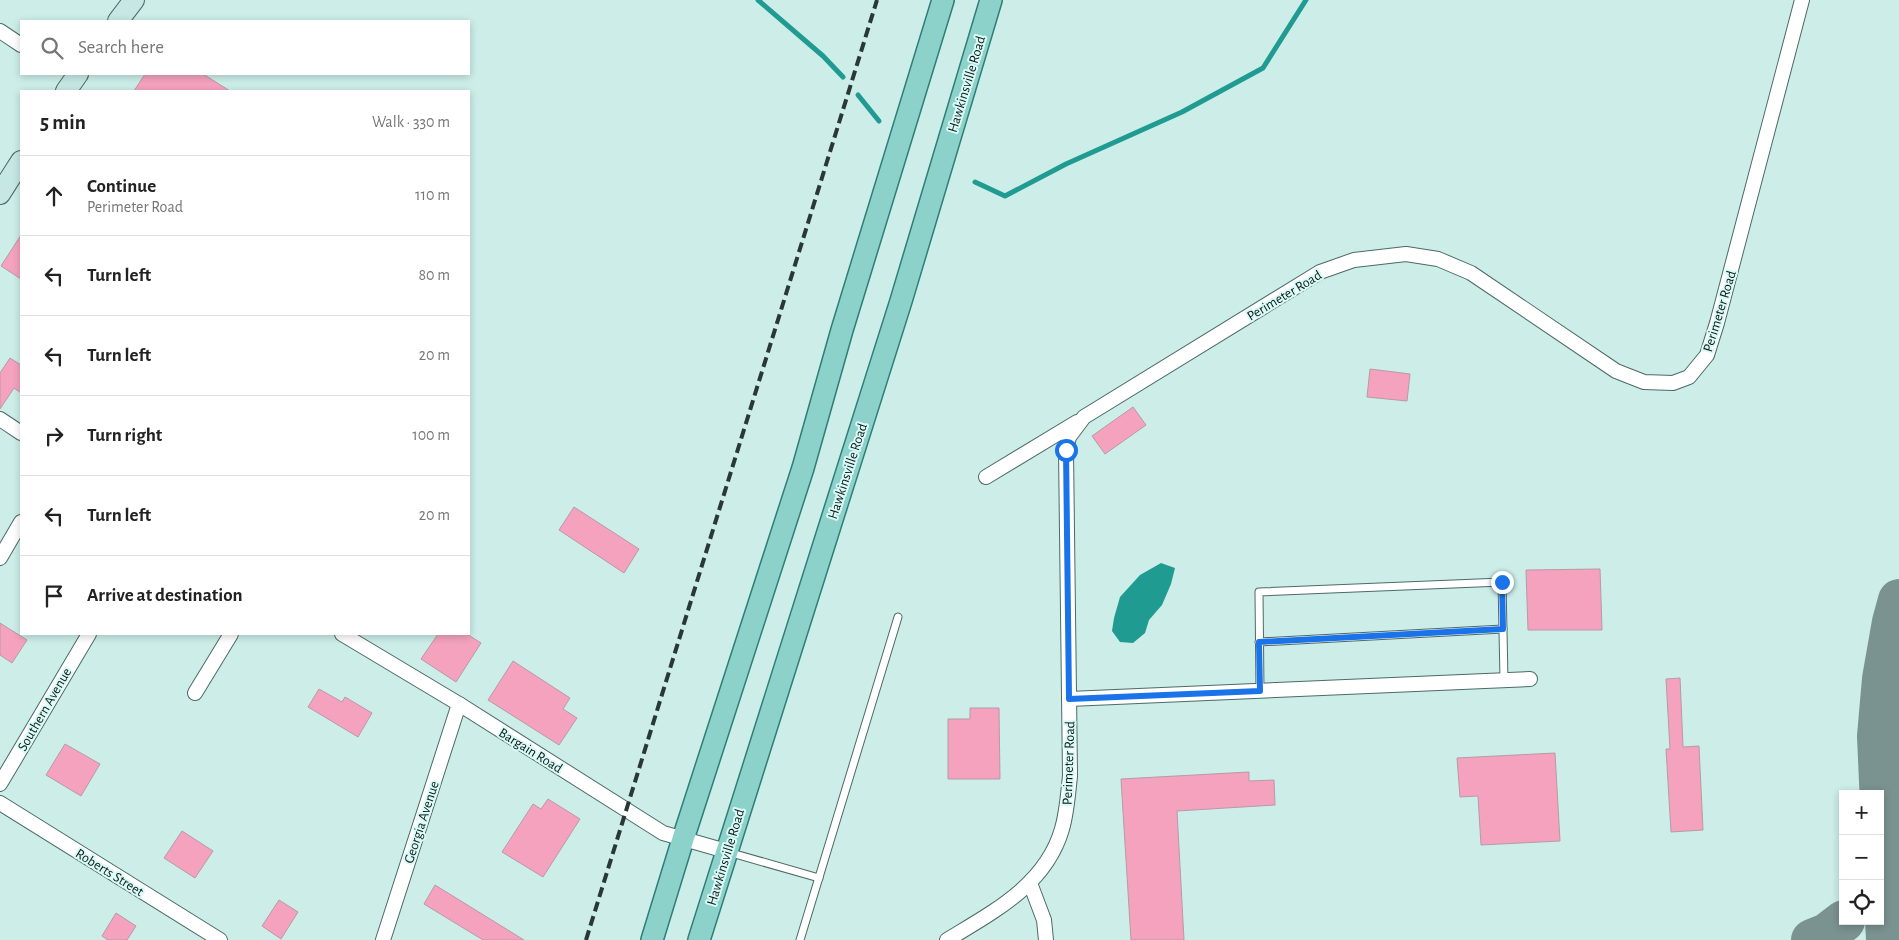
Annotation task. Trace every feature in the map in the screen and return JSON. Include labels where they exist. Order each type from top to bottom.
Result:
[{"type":"main road","points":[[119,20],[134,0]]},
{"type":"main road","points":[[652,940],[803,468],[842,330],[943,0]]},
{"type":"main road","name":"Hawkinsville Road","points":[[699,940],[901,301],[991,0]]},
{"type":"main road","points":[[0,194],[20,163]]},
{"type":"street","name":"Perimeter Road","points":[[947,940],[1009,902],[1030,883],[1056,847],[1062,829],[1067,806],[1070,776],[1066,450],[1069,437],[1084,417],[1320,272],[1354,260],[1406,254],[1438,259],[1471,273],[1616,371],[1644,382],[1672,383],[1689,377],[1707,355],[1717,323],[1802,0]]},
{"type":"street","points":[[0,31],[20,44]]},
{"type":"street","points":[[986,477],[1084,417]]},
{"type":"street","points":[[0,419],[20,432]]},
{"type":"street","points":[[0,558],[20,524]]},
{"type":"street","name":"Southern Avenue","points":[[0,784],[88,635]]},
{"type":"street","points":[[195,693],[230,635]]},
{"type":"street","name":"Bargain Road","points":[[344,635],[459,704],[663,833],[726,851]]},
{"type":"street","points":[[1069,699],[1530,679]]},
{"type":"street","name":"Georgia Avenue","points":[[383,940],[459,704]]},
{"type":"street","name":"Roberts Street","points":[[0,803],[220,940]]},
{"type":"street","points":[[1030,883],[1044,920],[1046,940]]},
{"type":"lane","points":[[1260,691],[1259,592],[1502,582],[1504,680]]},
{"type":"lane","points":[[800,940],[898,617]]},
{"type":"lane","points":[[1259,642],[1503,629]]},
{"type":"lane","points":[[726,851],[819,878]]},
{"type":"water","points":[[1161,563],[1175,568],[1171,584],[1162,605],[1149,620],[1145,633],[1133,643],[1120,642],[1112,631],[1120,597],[1140,575]]},
{"type":"building","points":[[144,75],[205,75],[228,90],[135,90]]},
{"type":"building","points":[[20,237],[20,278],[1,266]]},
{"type":"building","points":[[10,358],[20,364],[20,392],[14,388],[0,409],[0,373]]},
{"type":"building","points":[[1370,369],[1410,374],[1407,401],[1367,397]]},
{"type":"building","points":[[1133,407],[1146,425],[1105,454],[1092,436]]},
{"type":"building","points":[[574,507],[639,549],[624,573],[559,530]]},
{"type":"building","points":[[1600,569],[1602,630],[1528,630],[1526,570]]},
{"type":"building","points":[[0,623],[27,640],[12,663],[0,655]]},
{"type":"building","points":[[437,635],[469,635],[481,643],[456,682],[421,659]]},
{"type":"building","points":[[513,661],[570,698],[563,709],[577,718],[559,745],[488,700]]},
{"type":"building","points":[[1680,678],[1683,747],[1699,746],[1703,830],[1671,832],[1666,749],[1670,749],[1666,679]]},
{"type":"building","points":[[319,689],[342,702],[345,697],[372,713],[358,737],[308,707]]},
{"type":"building","points":[[970,708],[999,708],[1000,779],[948,779],[948,719],[970,719]]},
{"type":"building","points":[[65,744],[100,764],[81,796],[46,775]]},
{"type":"building","points":[[1555,753],[1560,841],[1481,845],[1478,796],[1460,797],[1457,758]]},
{"type":"building","points":[[1249,772],[1249,781],[1274,780],[1275,805],[1177,811],[1184,940],[1131,940],[1121,779]]},
{"type":"building","points":[[548,799],[580,819],[543,877],[502,852],[533,804],[541,809]]},
{"type":"building","points":[[182,831],[213,851],[195,878],[164,858]]},
{"type":"building","points":[[435,885],[524,940],[483,940],[424,904]]},
{"type":"building","points":[[279,900],[298,912],[281,939],[262,926]]},
{"type":"building","points":[[116,913],[136,926],[127,940],[108,940],[102,936]]},
{"type":"waterway","points":[[758,0],[823,56],[843,77]]},
{"type":"waterway","points":[[975,182],[1005,196],[1066,164],[1182,112],[1263,68],[1306,0]]},
{"type":"waterway","points":[[858,95],[879,121]]},
{"type":"taxiway","points":[[1887,940],[1878,736],[1883,679],[1893,622],[1899,600]]},
{"type":"taxiway","points":[[1812,940],[1827,934],[1839,925]]},
{"type":"railway","points":[[586,940],[877,0]]},
{"type":"route","points":[[1066,450],[1069,699],[1260,691],[1259,642],[1503,629],[1502,582]]}]
